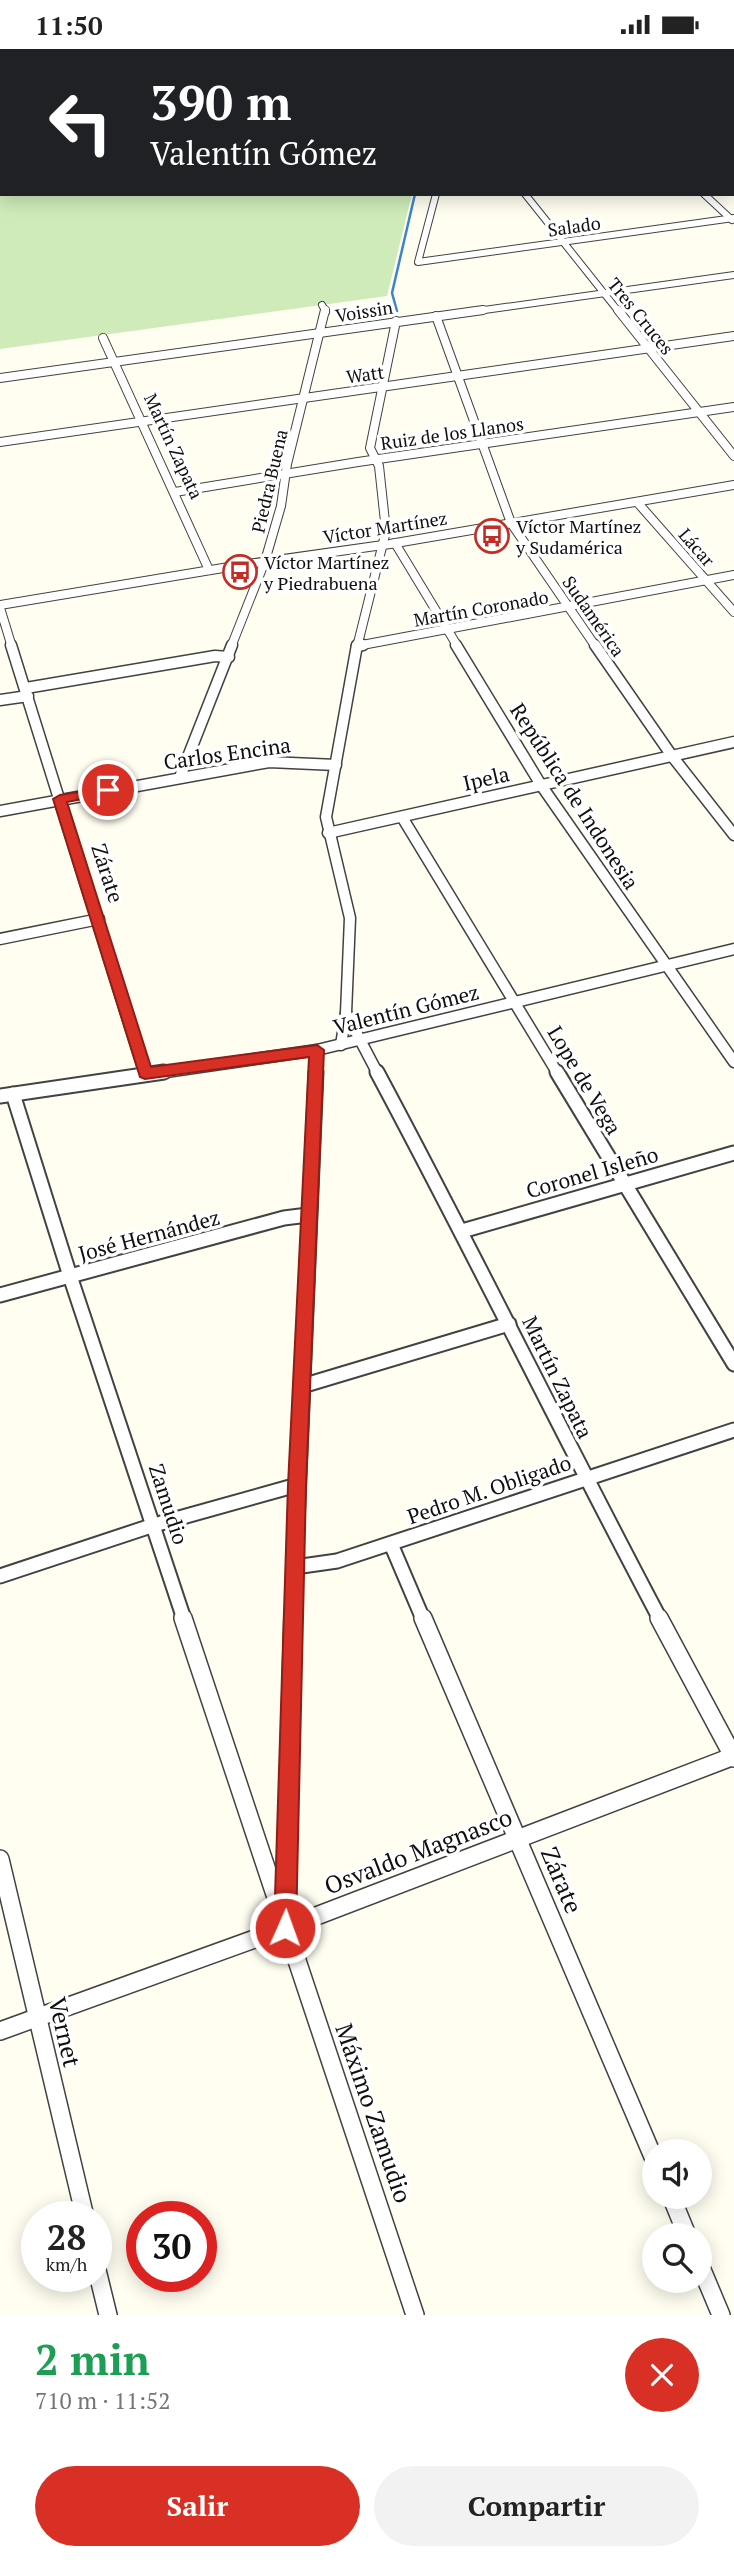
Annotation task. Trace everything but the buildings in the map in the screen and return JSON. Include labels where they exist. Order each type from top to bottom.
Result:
[{"type":"street","name":"Salado","points":[[435,196],[418,263],[732,219]]},
{"type":"street","name":"Tres Cruces","points":[[527,196],[734,456]]},
{"type":"street","points":[[706,196],[732,219]]},
{"type":"street","name":"Voissin","points":[[0,378],[734,275]]},
{"type":"street","name":"Piedra Buena","points":[[180,777],[265,561],[281,506],[304,398],[326,315],[322,305]]},
{"type":"street","name":"Sudamérica","points":[[436,316],[511,523],[672,756],[734,835]]},
{"type":"street","points":[[341,1045],[346,1013],[350,918],[326,817],[357,646],[382,545],[385,523],[380,470],[370,448],[396,321]]},
{"type":"street","name":"Watt","points":[[0,442],[734,336]]},
{"type":"street","name":"Martín Zapata","points":[[103,338],[209,570]]},
{"type":"street","name":"Ruiz de los Llanos","points":[[175,492],[376,459],[734,407]]},
{"type":"street","name":"Víctor Martínez","points":[[0,606],[734,485]]},
{"type":"street","name":"Lácar","points":[[637,502],[734,612]]},
{"type":"street","name":"República de Indonesia","points":[[395,543],[541,785],[665,967],[734,1062]]},
{"type":"street","name":"Martín Coronado","points":[[357,646],[734,575]]},
{"type":"street","name":"Zárate","points":[[0,606],[145,1074]]},
{"type":"street","points":[[0,700],[27,692],[215,656],[229,657]]},
{"type":"street","name":"Ipela","points":[[328,833],[734,742]]},
{"type":"street","name":"Carlos Encina","points":[[0,811],[269,762],[335,765]]},
{"type":"street","name":"Lope de Vega","points":[[402,817],[734,1364]]},
{"type":"street","points":[[0,939],[99,919]]},
{"type":"street","name":"Valentín Gómez","points":[[7,1095],[317,1050],[734,949]]},
{"type":"street","name":"Martín Zapata","points":[[346,1013],[462,1231],[585,1478],[734,1756]]},
{"type":"street","points":[[285,1928],[297,1485],[317,1050]]},
{"type":"street","name":"Zamudio","points":[[7,1095],[154,1525],[285,1928]]},
{"type":"street","name":"Coronel Isleño","points":[[462,1231],[734,1153]]},
{"type":"street","name":"José Hernández","points":[[0,1295],[285,1218],[308,1215]]},
{"type":"street","points":[[302,1386],[509,1324]]},
{"type":"street","name":"Pedro M. Obligado","points":[[295,1567],[337,1561],[734,1430]]},
{"type":"street","points":[[0,1576],[154,1525],[297,1485]]},
{"type":"street","name":"Zárate","points":[[391,1544],[645,2139]]},
{"type":"street","name":"Osvaldo Magnasco","points":[[0,2031],[285,1928],[734,1756]]},
{"type":"street","name":"Vernet","points":[[0,1859],[81,2201]]},
{"type":"street","name":"Máximo Zamudio","points":[[285,1928],[415,2315]]},
{"type":"street","points":[[102,2292],[108,2315]]},
{"type":"street","points":[[712,2292],[722,2315]]},
{"type":"green space","points":[[0,196],[412,196],[387,296],[0,349]]},
{"type":"waterway","points":[[397,311],[392,293],[415,196]]},
{"type":"place","name":"Víctor Martínez y Sudamérica","points":[[492,536]]},
{"type":"place","name":"Víctor Martínez y Piedrabuena","points":[[240,572]]},
{"type":"route","points":[[108,790],[60,799],[145,1074],[317,1050],[297,1485],[285,1928]]}]
